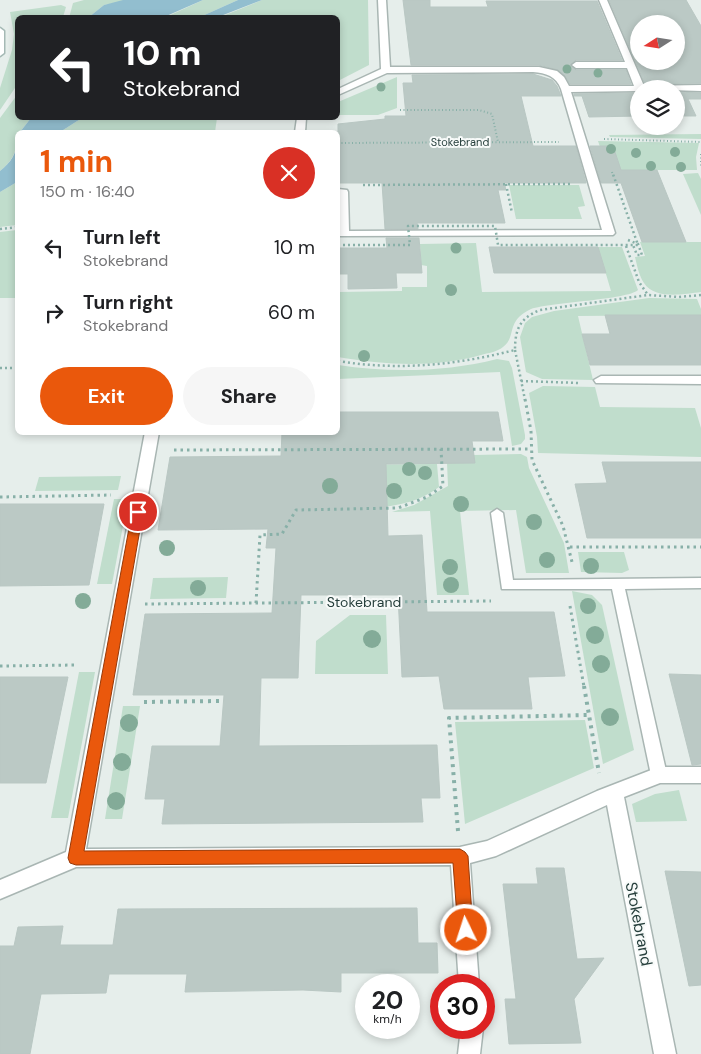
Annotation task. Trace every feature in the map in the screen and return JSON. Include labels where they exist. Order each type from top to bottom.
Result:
[{"type":"street","points":[[382,0],[386,70]]},
{"type":"street","points":[[576,65],[630,65],[603,0]]},
{"type":"street","points":[[0,31],[0,53]]},
{"type":"street","points":[[340,91],[386,70],[533,69],[552,72],[559,76],[566,89],[609,233],[343,234],[340,192]]},
{"type":"street","points":[[566,89],[630,88]]},
{"type":"street","points":[[685,88],[701,88]]},
{"type":"street","points":[[601,380],[701,380]]},
{"type":"street","points":[[76,858],[151,435]]},
{"type":"street","points":[[0,890],[76,858],[460,856],[489,850],[609,795],[659,775],[701,775]]},
{"type":"street","name":"Stokebrand","points":[[609,795],[665,1054]]},
{"type":"street","points":[[460,856],[468,974]]},
{"type":"street","points":[[469,1054],[471,1039]]},
{"type":"lane","points":[[497,513],[507,585],[701,583]]},
{"type":"lane","points":[[617,583],[659,775]]},
{"type":"path","points":[[400,110],[479,110],[492,114],[498,142]]},
{"type":"path","name":"Stokebrand","points":[[340,143],[701,142]]},
{"type":"path","points":[[701,154],[701,168]]},
{"type":"path","points":[[340,245],[410,245],[408,226],[495,226],[498,245],[638,245],[612,172]]},
{"type":"path","points":[[506,184],[516,233]]},
{"type":"path","points":[[340,192],[355,185],[595,184]]},
{"type":"path","points":[[0,229],[15,228]]},
{"type":"path","points":[[626,245],[639,282],[648,295]]},
{"type":"path","points":[[633,245],[637,255],[642,255],[640,249]]},
{"type":"path","points":[[609,795],[589,715],[569,601],[571,584],[570,548],[563,526],[537,474],[530,449],[531,431],[515,350],[515,332],[520,322],[527,315],[552,308],[648,295],[700,296],[701,302]]},
{"type":"path","points":[[340,361],[384,366],[433,366],[472,361],[515,350]]},
{"type":"path","points":[[0,368],[15,368]]},
{"type":"path","points":[[521,381],[594,384],[601,380]]},
{"type":"path","points":[[256,603],[260,535],[282,534],[296,510],[398,508],[427,497],[443,486],[440,449]]},
{"type":"path","points":[[168,450],[530,449]]},
{"type":"path","points":[[0,497],[110,495]]},
{"type":"path","points":[[570,548],[701,547]]},
{"type":"path","name":"Stokebrand","points":[[142,604],[501,601]]},
{"type":"path","points":[[0,666],[76,665]]},
{"type":"path","points":[[144,702],[219,701]]},
{"type":"path","points":[[460,856],[449,718],[589,715]]},
{"type":"green space","points":[[84,0],[132,0],[104,5],[92,15],[70,15],[73,3]]},
{"type":"green space","points":[[203,0],[238,0],[204,15],[170,15]]},
{"type":"green space","points":[[262,0],[368,0],[369,65],[340,80],[340,15],[225,15]]},
{"type":"green space","points":[[61,5],[66,7],[64,15],[15,15],[15,88],[0,110],[0,88],[12,50],[14,34],[10,12]]},
{"type":"green space","points":[[397,77],[397,108],[378,115],[340,115],[340,101]]},
{"type":"green space","points":[[15,98],[15,120],[29,120],[22,130],[15,130],[14,154],[9,163],[0,171],[0,118]]},
{"type":"green space","points":[[79,120],[217,120],[215,130],[63,130]]},
{"type":"green space","points":[[701,134],[701,139],[610,137],[609,135],[685,135]]},
{"type":"green space","points":[[598,141],[699,143],[696,157],[697,170],[607,170],[618,161],[616,156],[603,156]]},
{"type":"green space","points":[[698,173],[701,179],[701,215],[683,174]]},
{"type":"green space","points":[[15,183],[15,225],[0,227],[0,192]]},
{"type":"green space","points":[[509,185],[579,185],[585,206],[578,207],[582,219],[516,219]]},
{"type":"green space","points":[[15,230],[15,298],[0,298],[0,232]]},
{"type":"green space","points":[[640,242],[701,242],[701,292],[670,295],[655,292],[649,288],[641,277],[635,257],[645,256]]},
{"type":"green space","points":[[476,243],[482,292],[611,291],[598,247],[622,247],[638,290],[605,299],[555,304],[531,309],[523,314],[514,324],[510,339],[503,347],[492,352],[464,359],[410,364],[373,362],[340,357],[340,292],[402,291],[402,287],[427,287],[427,266],[421,265],[420,244]]},
{"type":"green space","points":[[649,298],[697,299],[701,315],[578,316],[593,380],[542,379],[526,372],[520,337],[525,323],[532,317],[554,311]]},
{"type":"green space","points":[[497,359],[509,361],[525,435],[525,439],[521,444],[512,446],[500,372],[340,379],[340,365],[358,368],[418,370],[458,367]]},
{"type":"green space","points":[[543,386],[595,387],[600,407],[695,408],[701,428],[701,457],[538,453],[529,393]]},
{"type":"green space","points":[[521,454],[527,457],[529,468],[564,543],[569,573],[526,573],[516,510],[460,511],[469,595],[437,595],[430,511],[392,512],[414,505],[448,486],[447,463],[474,463],[474,455]]},
{"type":"green space","points":[[437,464],[439,487],[425,496],[410,502],[364,508],[316,507],[316,465]]},
{"type":"green space","points":[[121,476],[118,490],[35,491],[39,477]]},
{"type":"green space","points":[[114,499],[128,499],[112,584],[97,584]]},
{"type":"green space","points":[[578,552],[624,552],[629,570],[622,573],[581,572]]},
{"type":"green space","points":[[228,577],[226,598],[150,599],[153,578]]},
{"type":"green space","points":[[572,591],[592,595],[602,605],[634,750],[603,764]]},
{"type":"green space","points":[[350,615],[386,615],[388,674],[315,674],[316,641]]},
{"type":"green space","points":[[79,672],[95,672],[68,818],[51,818]]},
{"type":"green space","points":[[123,706],[140,706],[122,819],[105,819]]},
{"type":"green space","points":[[585,720],[594,768],[465,824],[455,722]]},
{"type":"green space","points":[[679,790],[687,821],[636,822],[632,804],[655,794]]},
{"type":"water","points":[[123,0],[203,0],[169,15],[92,15],[104,5]]},
{"type":"water","points":[[238,0],[262,0],[223,15],[204,15]]},
{"type":"water","points":[[29,120],[79,120],[63,130],[22,130]]},
{"type":"water","points":[[15,152],[15,183],[0,192],[0,171],[13,157]]},
{"type":"building","points":[[403,0],[430,0],[430,7],[488,7],[486,1],[597,1],[622,60],[576,60],[570,65],[576,70],[626,70],[630,84],[570,84],[558,70],[539,65],[411,65]]},
{"type":"building","points":[[609,0],[686,0],[701,26],[701,83],[685,83],[685,80],[643,80],[639,70],[685,70],[685,15],[630,15],[630,49]]},
{"type":"building","points":[[533,74],[552,80],[561,96],[521,96],[533,146],[576,146],[586,183],[504,183],[506,190],[498,190],[505,223],[417,223],[418,229],[385,229],[382,183],[340,183],[340,130],[338,130],[338,124],[385,119],[385,116],[406,116],[403,83],[413,83],[412,75]]},
{"type":"building","points":[[685,92],[701,93],[701,99],[688,99],[696,116],[685,116]]},
{"type":"building","points":[[630,93],[630,116],[589,117],[582,96],[574,96],[574,94]]},
{"type":"building","points":[[590,146],[613,146],[621,170],[657,170],[686,242],[642,242],[621,183],[601,183]]},
{"type":"building","points":[[386,238],[419,238],[422,273],[396,273],[397,288],[348,289],[348,274],[340,274],[340,248],[387,248]]},
{"type":"building","points":[[489,247],[598,247],[606,273],[494,273]]},
{"type":"building","points":[[605,315],[701,315],[701,365],[590,365],[582,334],[610,334]]},
{"type":"building","points":[[340,412],[498,412],[503,441],[472,441],[475,463],[386,464],[388,536],[422,535],[427,612],[554,612],[565,676],[528,677],[532,709],[444,709],[439,676],[402,677],[398,595],[301,595],[298,678],[261,678],[259,746],[437,745],[440,798],[421,798],[423,822],[162,824],[165,799],[145,799],[152,746],[220,746],[224,695],[133,695],[145,614],[272,613],[276,548],[266,548],[268,529],[158,530],[170,457],[281,456],[282,435],[340,435]]},
{"type":"building","points":[[602,462],[701,462],[701,538],[587,538],[575,484],[607,483]]},
{"type":"building","points":[[0,504],[104,504],[89,585],[0,586]]},
{"type":"building","points":[[669,674],[701,675],[701,764],[692,765]]},
{"type":"building","points":[[0,677],[68,677],[46,783],[0,783]]},
{"type":"building","points":[[536,868],[564,868],[577,959],[604,958],[574,999],[581,1043],[509,1044],[505,999],[516,999],[503,884],[538,884]]},
{"type":"building","points":[[665,871],[701,872],[701,985],[689,986]]},
{"type":"building","points":[[417,908],[418,943],[437,943],[438,973],[341,973],[341,992],[303,990],[185,992],[187,974],[109,974],[106,993],[41,994],[30,1054],[0,1054],[0,946],[14,946],[18,927],[63,926],[60,945],[113,945],[118,909]]},
{"type":"route","points":[[138,512],[76,858],[460,856],[466,930]]}]
